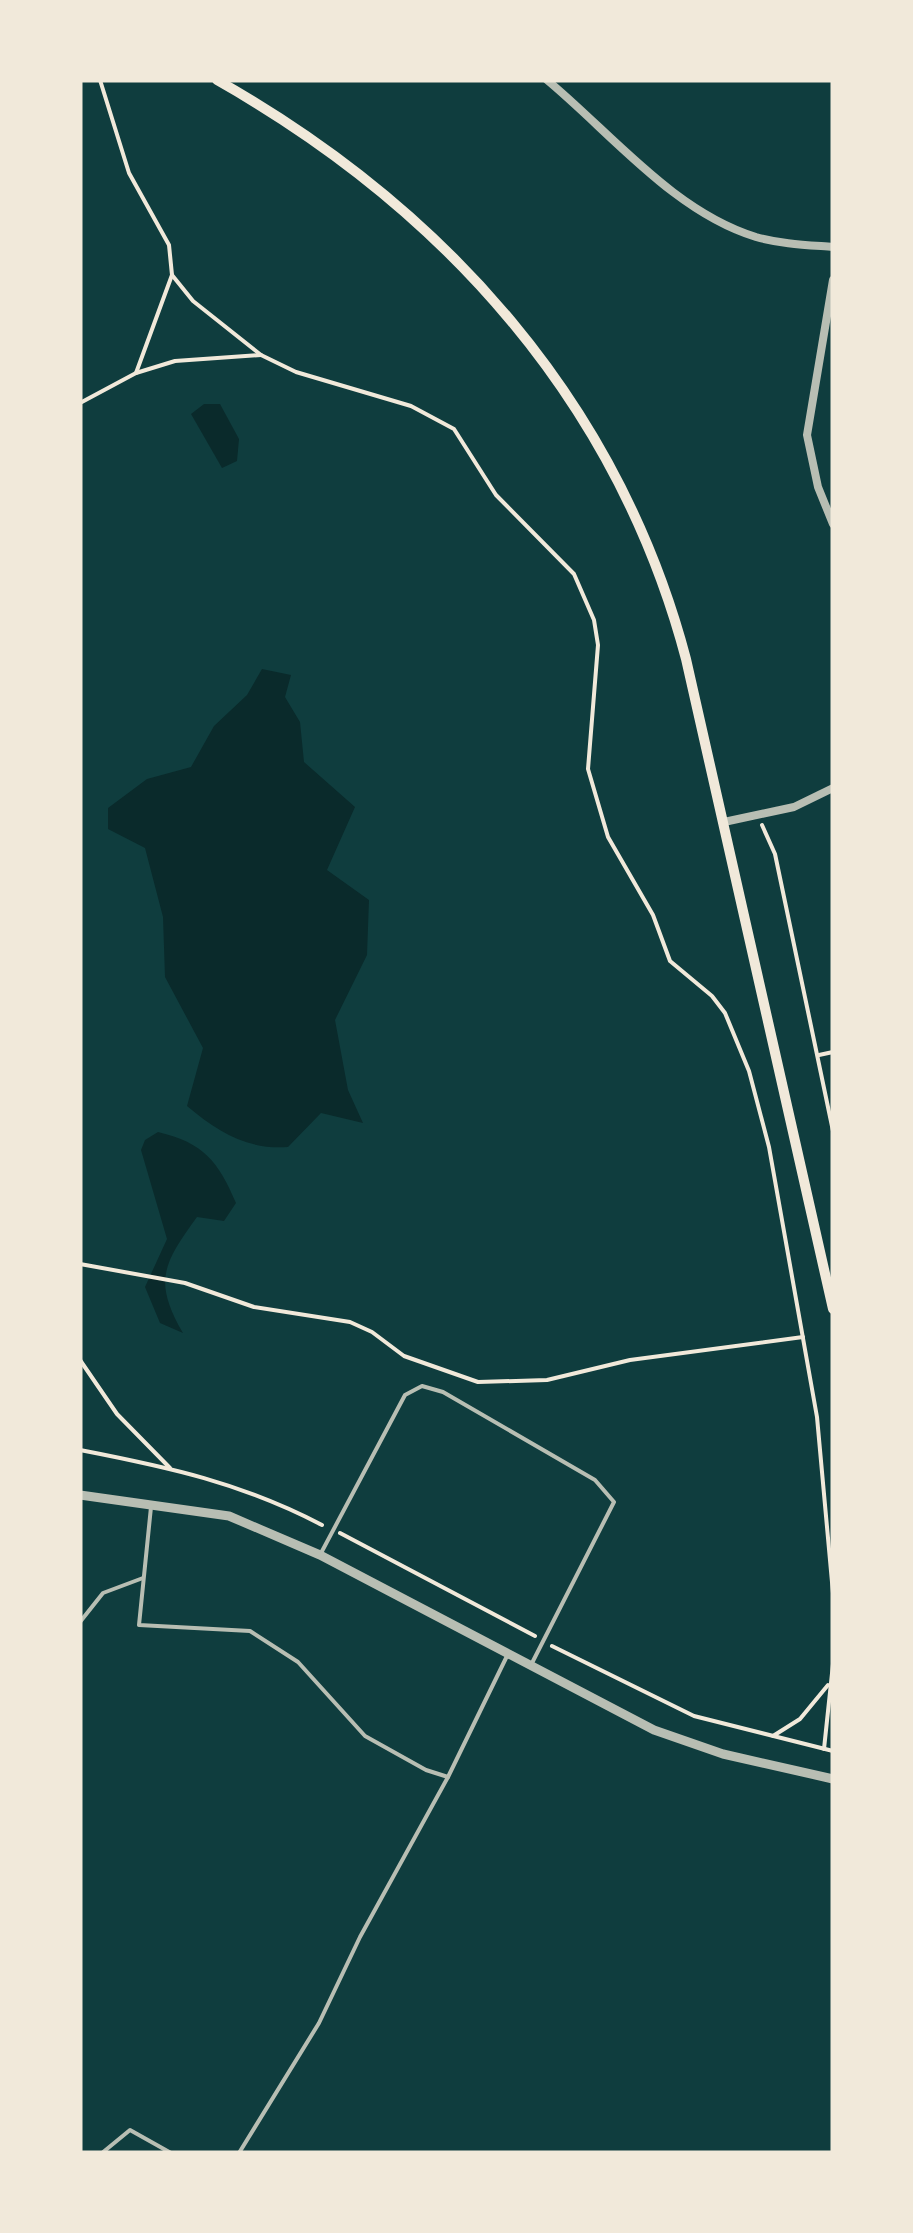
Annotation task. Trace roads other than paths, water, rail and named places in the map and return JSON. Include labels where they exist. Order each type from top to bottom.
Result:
[{"type":"main road","points":[[217,80],[324,145],[417,220],[492,296],[564,391],[614,474],[664,590],[724,822],[833,1309]]},
{"type":"street","points":[[547,80],[671,189],[726,224],[756,236],[833,247]]},
{"type":"street","points":[[833,280],[808,435],[818,486],[833,524]]},
{"type":"street","points":[[724,822],[794,807],[833,788]]},
{"type":"street","points":[[80,1495],[152,1502],[230,1516],[320,1555],[686,1742],[833,1778]]},
{"type":"lane","points":[[320,1555],[405,1395],[422,1386],[443,1392],[595,1480],[614,1502],[530,1665]]},
{"type":"lane","points":[[152,1502],[139,1625],[250,1630],[298,1662],[365,1736],[426,1770],[448,1777]]},
{"type":"lane","points":[[80,1622],[103,1593],[144,1578]]},
{"type":"lane","points":[[239,2153],[319,2022],[509,1654]]},
{"type":"lane","points":[[102,2153],[130,2130],[170,2153]]},
{"type":"water","points":[[204,404],[220,404],[239,439],[237,461],[222,468],[191,414]]},
{"type":"water","points":[[262,669],[291,675],[285,697],[300,722],[304,762],[355,807],[327,870],[369,900],[367,955],[335,1020],[348,1090],[363,1123],[321,1113],[288,1147],[246,1142],[210,1124],[187,1106],[203,1048],[165,977],[163,917],[145,848],[108,829],[108,808],[147,779],[191,767],[214,726],[247,695]]},
{"type":"water","points":[[158,1132],[187,1142],[208,1156],[236,1203],[224,1221],[197,1217],[170,1261],[165,1286],[183,1333],[160,1323],[145,1287],[167,1239],[141,1150],[145,1140]]}]
